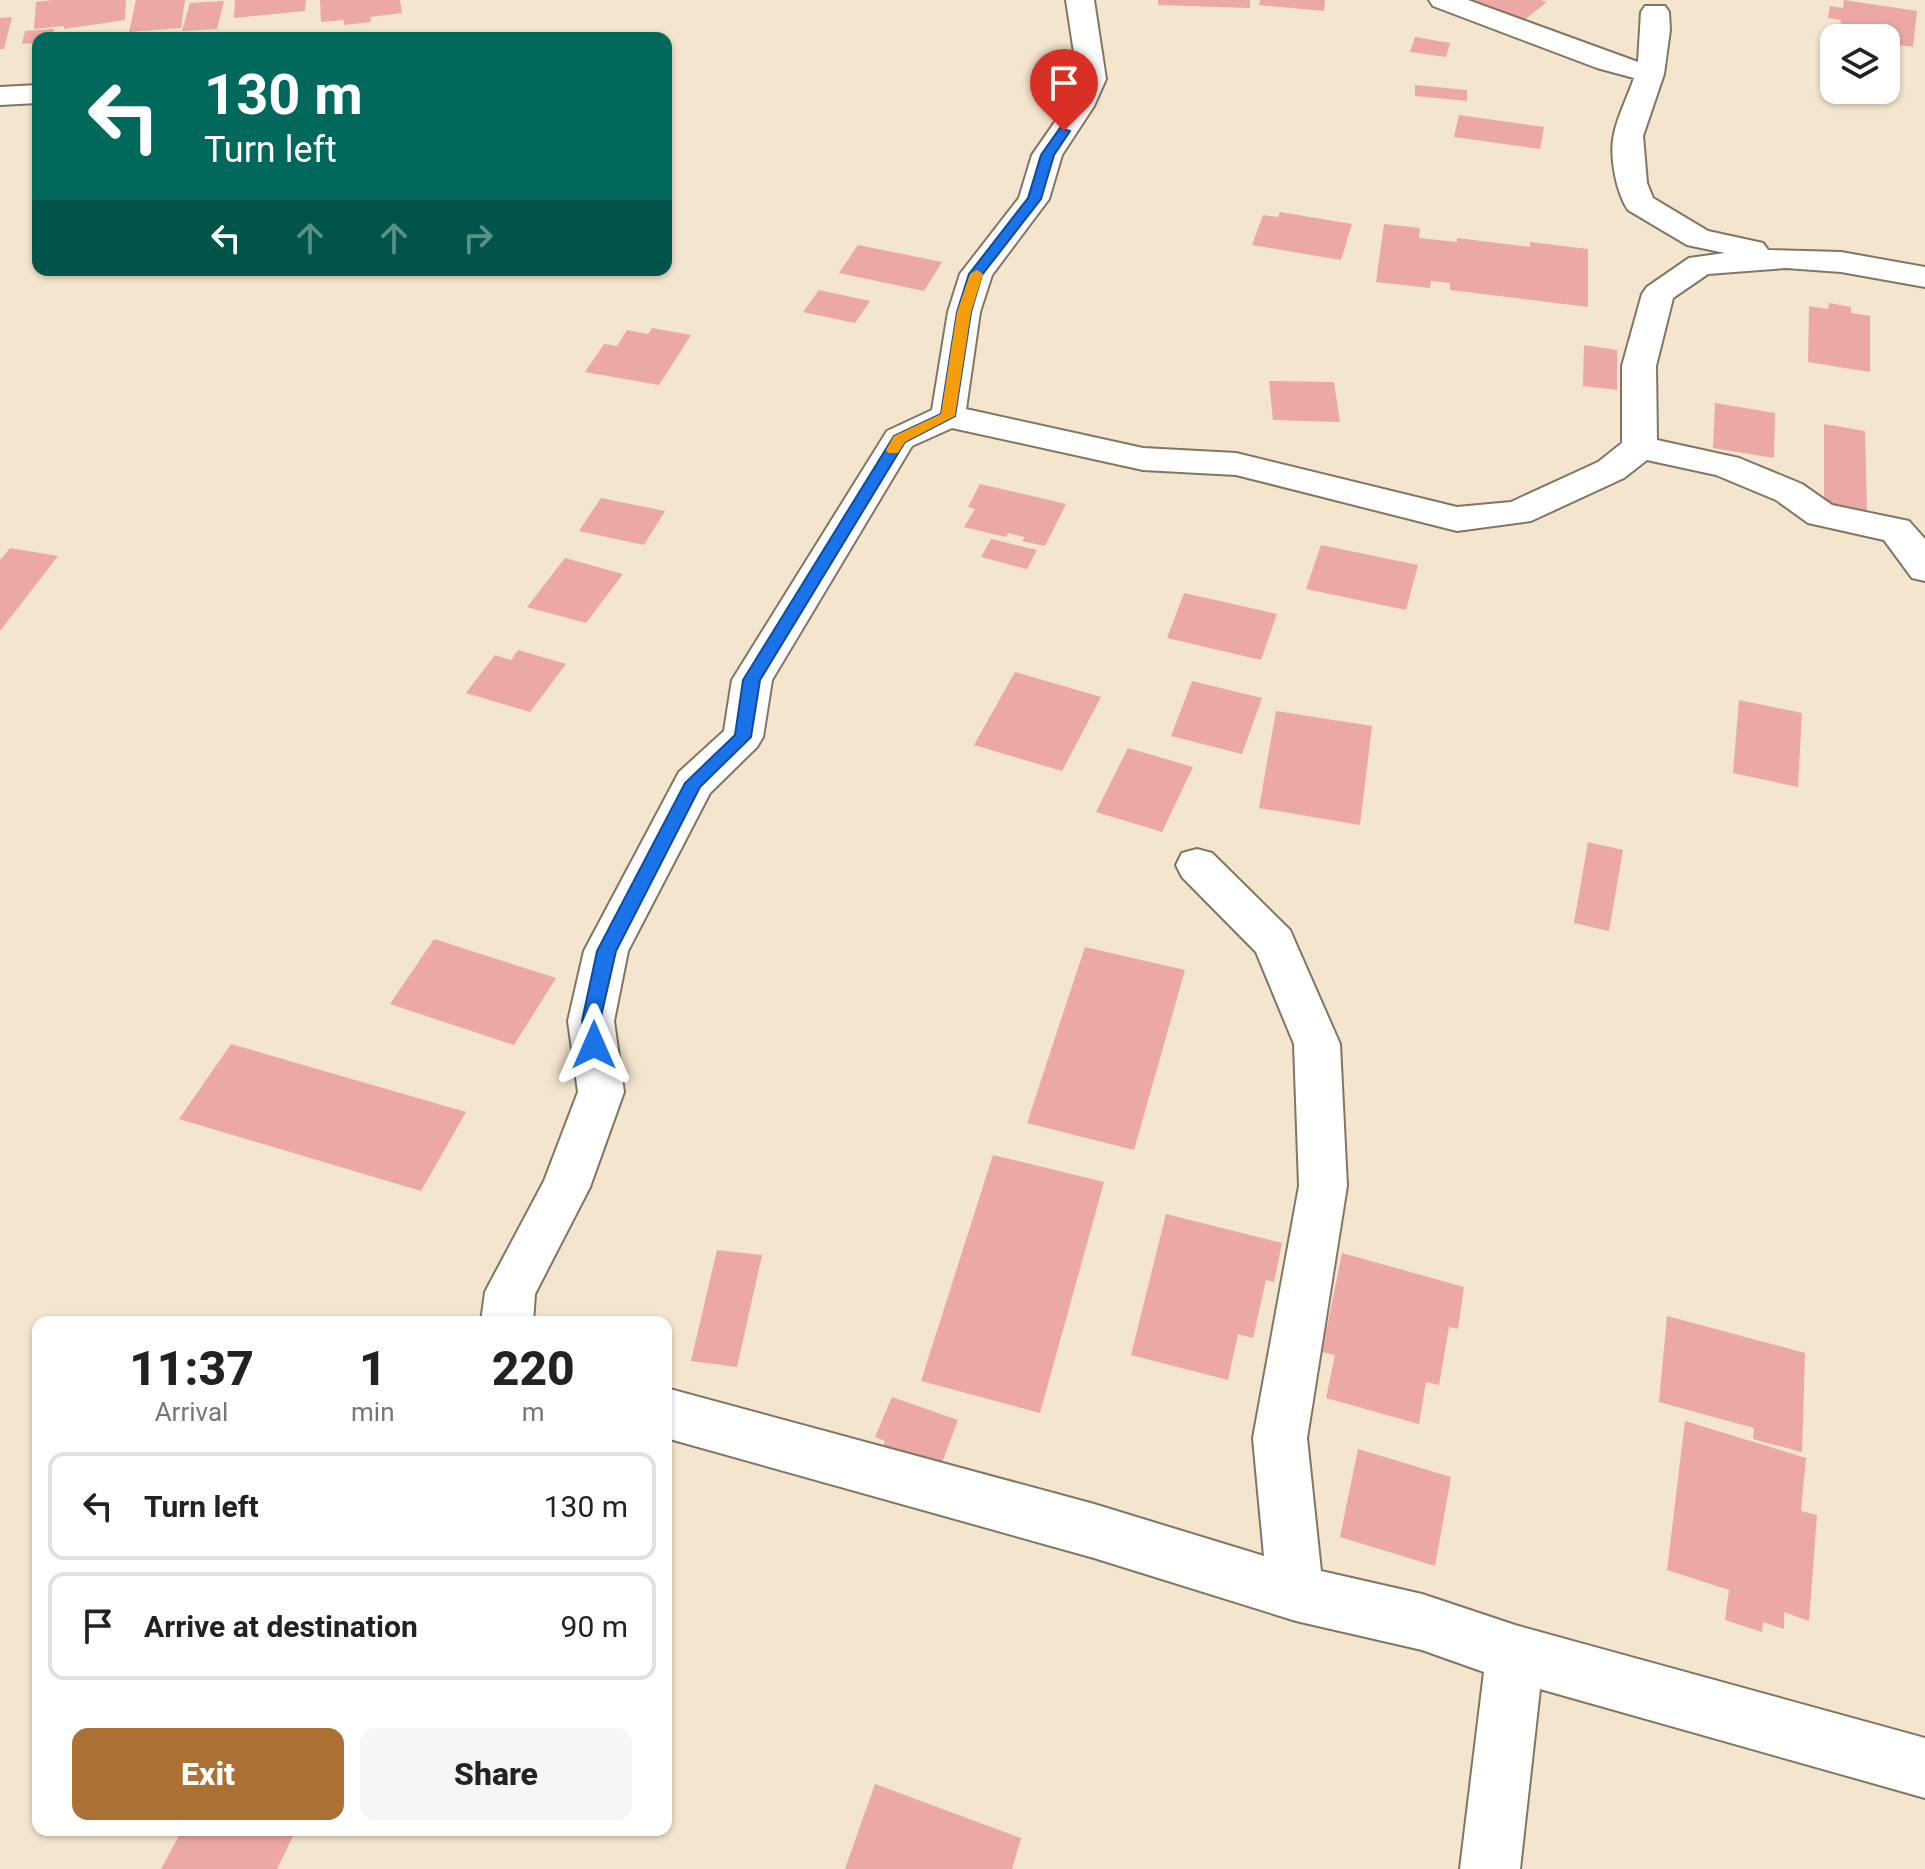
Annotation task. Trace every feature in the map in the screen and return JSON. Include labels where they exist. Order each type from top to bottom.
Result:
[{"type":"street","points":[[948,416],[964,312],[976,274],[1034,199],[1047,155],[1080,106],[1092,79],[1080,0]]},
{"type":"street","points":[[1443,0],[1607,62],[1650,74]]},
{"type":"street","points":[[1655,12],[1656,30],[1650,74],[1628,136],[1632,183],[1639,203],[1698,238],[1786,258],[1841,262],[1925,277]]},
{"type":"street","points":[[0,96],[32,94]]},
{"type":"street","points":[[1640,447],[1639,366],[1658,294],[1700,265],[1786,258]]},
{"type":"street","points":[[508,1316],[510,1292],[566,1187],[601,1092],[591,1021],[606,951],[694,783],[743,737],[752,680],[899,439],[948,416],[1143,459],[1236,464],[1457,519],[1518,513],[1611,470],[1640,447]]},
{"type":"street","points":[[1640,447],[1726,466],[1789,492],[1821,515],[1896,530],[1925,569]]},
{"type":"street","points":[[1197,865],[1274,942],[1317,1044],[1323,1186],[1280,1438],[1296,1593]]},
{"type":"street","points":[[672,1415],[1079,1527],[1296,1593],[1422,1622],[1515,1654],[1925,1768]]},
{"type":"street","points":[[1490,1869],[1515,1654]]},
{"type":"building","points":[[126,0],[125,20],[64,29],[64,26],[34,29],[36,2]]},
{"type":"building","points":[[136,0],[185,0],[181,28],[129,32]]},
{"type":"building","points":[[235,0],[306,0],[305,11],[234,18]]},
{"type":"building","points":[[320,0],[400,0],[402,13],[370,17],[371,22],[344,25],[344,20],[321,22]]},
{"type":"building","points":[[1158,0],[1250,0],[1250,8],[1158,5]]},
{"type":"building","points":[[1260,0],[1325,0],[1324,11],[1259,5]]},
{"type":"building","points":[[1466,0],[1541,0],[1547,2],[1523,21]]},
{"type":"building","points":[[1844,0],[1917,11],[1913,47],[1900,45],[1900,24],[1840,24],[1841,20],[1828,18],[1830,6],[1843,8]]},
{"type":"building","points":[[224,1],[217,29],[182,31],[190,3]]},
{"type":"building","points":[[12,17],[4,49],[0,49],[0,18]]},
{"type":"building","points":[[54,29],[53,32],[32,32],[32,43],[22,44],[25,31]]},
{"type":"building","points":[[1415,37],[1450,43],[1446,57],[1410,52]]},
{"type":"building","points":[[1415,85],[1467,90],[1467,101],[1415,96]]},
{"type":"building","points":[[1459,115],[1544,127],[1540,149],[1454,137]]},
{"type":"building","points":[[1280,212],[1352,224],[1341,260],[1252,245],[1263,215],[1278,217]]},
{"type":"building","points":[[1384,224],[1420,228],[1419,238],[1457,242],[1457,238],[1530,247],[1530,242],[1588,249],[1588,307],[1450,290],[1450,283],[1431,281],[1430,288],[1376,282]]},
{"type":"building","points":[[858,245],[942,262],[924,291],[839,273]]},
{"type":"building","points":[[819,290],[870,301],[855,323],[803,312]]},
{"type":"building","points":[[1829,303],[1851,307],[1851,313],[1870,316],[1870,372],[1808,362],[1809,306],[1828,309]]},
{"type":"building","points":[[652,328],[691,335],[659,385],[585,372],[604,344],[617,346],[627,330],[648,334]]},
{"type":"building","points":[[1584,345],[1617,350],[1617,390],[1583,386]]},
{"type":"building","points":[[1269,381],[1334,382],[1340,422],[1273,420]]},
{"type":"building","points":[[1715,403],[1775,413],[1774,458],[1713,448]]},
{"type":"building","points":[[1824,424],[1865,431],[1867,511],[1824,504]]},
{"type":"building","points":[[980,484],[1066,504],[1045,546],[1022,541],[1025,537],[1008,533],[1006,537],[964,527],[975,509],[968,507]]},
{"type":"building","points":[[601,498],[665,511],[644,545],[579,531]]},
{"type":"building","points":[[991,539],[1037,550],[1027,569],[981,557]]},
{"type":"building","points":[[1321,545],[1418,565],[1406,610],[1306,589]]},
{"type":"building","points":[[10,548],[58,556],[0,631],[0,560]]},
{"type":"building","points":[[565,558],[623,574],[586,623],[527,607]]},
{"type":"building","points":[[1184,593],[1277,614],[1261,660],[1167,638]]},
{"type":"building","points":[[518,650],[566,664],[530,712],[466,693],[495,655],[511,660]]},
{"type":"building","points":[[1015,672],[1101,697],[1062,771],[974,745]]},
{"type":"building","points":[[1192,681],[1262,698],[1242,754],[1171,736]]},
{"type":"building","points":[[1739,700],[1802,713],[1798,787],[1733,773]]},
{"type":"building","points":[[1276,711],[1372,726],[1360,825],[1259,808]]},
{"type":"building","points":[[1128,748],[1193,767],[1162,832],[1096,812]]},
{"type":"building","points":[[1588,842],[1623,850],[1609,931],[1574,923]]},
{"type":"building","points":[[434,939],[556,978],[514,1045],[390,1004]]},
{"type":"building","points":[[1085,947],[1185,970],[1134,1150],[1027,1123]]},
{"type":"building","points":[[231,1044],[466,1112],[421,1191],[179,1119]]},
{"type":"building","points":[[993,1155],[1104,1182],[1040,1413],[921,1381]]},
{"type":"building","points":[[1166,1214],[1282,1243],[1274,1282],[1266,1280],[1253,1338],[1238,1334],[1228,1380],[1131,1355]]},
{"type":"building","points":[[717,1250],[762,1255],[737,1367],[691,1361]]},
{"type":"building","points":[[1342,1253],[1464,1287],[1458,1329],[1449,1327],[1439,1385],[1426,1382],[1419,1424],[1326,1398],[1335,1355],[1322,1352]]},
{"type":"building","points":[[1667,1316],[1805,1353],[1802,1452],[1753,1439],[1754,1428],[1659,1402]]},
{"type":"building","points":[[892,1397],[958,1420],[940,1468],[882,1448],[885,1441],[875,1437]]},
{"type":"building","points":[[1685,1421],[1806,1458],[1801,1511],[1817,1515],[1809,1621],[1784,1612],[1784,1629],[1763,1622],[1762,1632],[1725,1620],[1729,1590],[1667,1570]]},
{"type":"building","points":[[1358,1449],[1451,1477],[1435,1566],[1340,1537]]},
{"type":"building","points":[[875,1784],[1021,1838],[1012,1869],[845,1869]]},
{"type":"building","points":[[179,1836],[293,1836],[277,1869],[161,1869]]},
{"type":"slow traffic","points":[[893,450],[899,439],[948,416],[964,312],[977,274]]},
{"type":"route","points":[[594,1045],[591,1021],[606,951],[694,783],[743,737],[752,680],[899,439],[948,416],[964,312],[976,274],[1034,199],[1047,155],[1064,131]]}]
